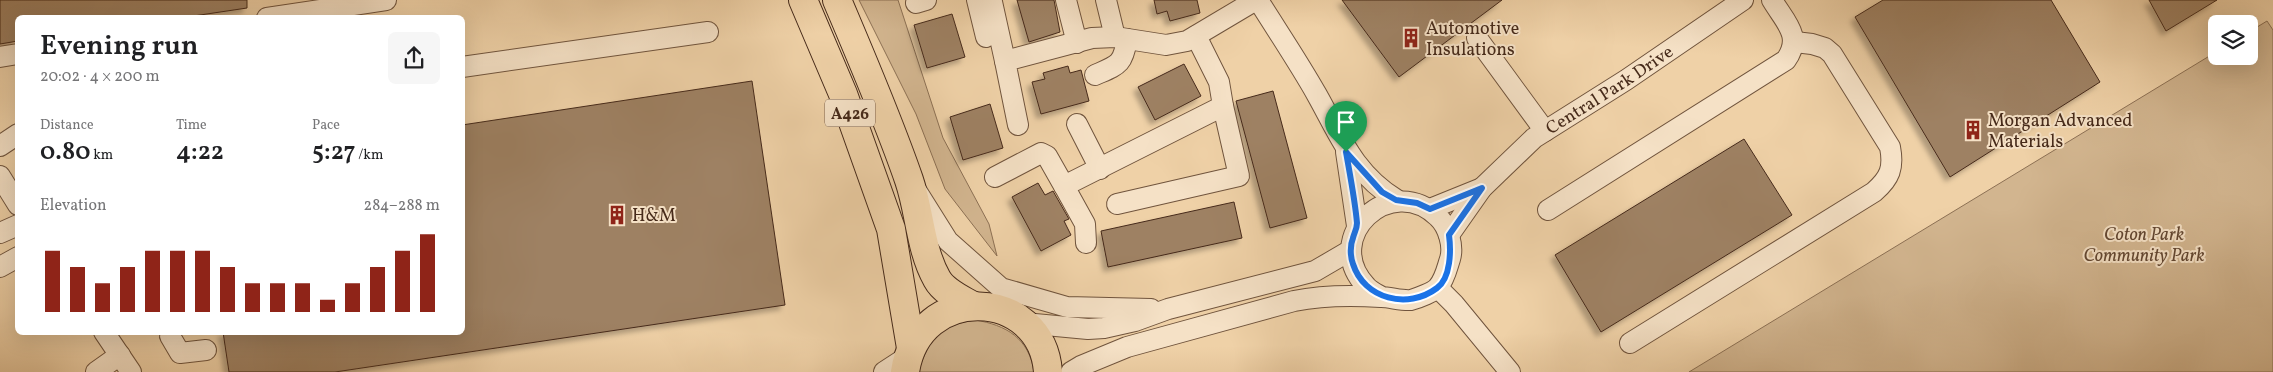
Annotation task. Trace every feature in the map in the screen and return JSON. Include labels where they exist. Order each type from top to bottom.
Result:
[{"type":"highway","name":"A426","points":[[803,0],[843,94],[891,228],[908,359]]},
{"type":"highway","name":"A426","points":[[836,0],[877,94],[909,180],[926,250],[937,280],[951,293],[973,306]]},
{"type":"highway","points":[[908,359],[921,331],[936,318],[954,309],[973,306],[991,307],[1008,313],[1024,323],[1038,341],[1047,362],[1048,372]]},
{"type":"street","points":[[287,15],[386,0]]},
{"type":"street","points":[[1066,0],[1085,41]]},
{"type":"street","points":[[1095,76],[1118,65],[1124,58],[1121,38],[1106,0]]},
{"type":"street","points":[[997,57],[1085,41],[1121,38],[1166,45],[1187,41],[1257,0],[1317,95],[1346,152],[1382,192],[1396,200],[1417,203],[1430,209],[1440,219],[1449,235],[1451,255],[1444,277],[1438,288],[1410,300],[1322,295],[1128,347],[1071,372]]},
{"type":"street","name":"Central Park Drive","points":[[1449,235],[1482,188],[1534,138],[1626,80],[1743,0]]},
{"type":"street","points":[[1548,210],[1786,60],[1793,50],[1795,42],[1791,31],[1772,0]]},
{"type":"street","points":[[984,1],[997,57],[1018,125]]},
{"type":"street","points":[[465,67],[708,32]]},
{"type":"street","points":[[1117,204],[1239,176],[1219,82],[1196,36]]},
{"type":"street","points":[[1477,38],[1545,131]]},
{"type":"street","points":[[1630,344],[1874,192],[1885,183],[1892,171],[1893,162],[1890,147],[1840,65],[1825,48],[1795,42]]},
{"type":"street","points":[[0,57],[15,54]]},
{"type":"street","points":[[1069,184],[1223,106]]},
{"type":"street","points":[[1077,124],[1100,169]]},
{"type":"street","points":[[0,146],[15,136]]},
{"type":"street","points":[[1346,152],[1357,226],[1351,250],[1353,264],[1366,287],[1382,297]]},
{"type":"street","points":[[995,177],[1041,153],[1047,156],[1069,184],[1084,224],[1086,243]]},
{"type":"street","points":[[0,176],[15,200]]},
{"type":"street","points":[[909,180],[948,241],[1001,288],[1067,307],[1129,310],[1168,309]]},
{"type":"street","name":"Central Park Drive","points":[[1430,209],[1482,188]]},
{"type":"street","points":[[1357,226],[1370,211],[1396,200]]},
{"type":"street","points":[[0,234],[15,226]]},
{"type":"street","points":[[1024,323],[1088,329],[1104,328],[1135,321],[1168,309],[1315,271],[1351,250]]},
{"type":"street","points":[[0,267],[15,259]]},
{"type":"street","points":[[1438,288],[1454,304],[1510,372]]},
{"type":"street","points":[[106,335],[131,372]]},
{"type":"street","points":[[170,335],[180,353],[206,350]]},
{"type":"street","points":[[96,372],[120,355]]},
{"type":"street","points":[[884,372],[908,359]]},
{"type":"green space","points":[[859,0],[898,0],[943,138],[989,224],[997,256],[945,189],[916,114]]},
{"type":"green space","name":"Coton Park Community Park","points":[[2267,21],[2273,30],[2273,372],[1689,372],[2208,57],[2208,65],[2258,65],[2258,26]]},
{"type":"green space","points":[[975,320],[997,325],[1014,335],[1027,350],[1034,372],[918,372],[927,350],[937,336],[952,326]]},
{"type":"building","points":[[0,0],[247,0],[247,8],[200,15],[15,15],[15,42],[0,44]]},
{"type":"building","points":[[1017,0],[1054,0],[1060,32],[1029,42]]},
{"type":"building","points":[[1154,0],[1197,0],[1200,13],[1170,21],[1167,11],[1157,14]]},
{"type":"building","name":"Automotive Insulations","points":[[1342,0],[1502,0],[1399,77]]},
{"type":"building","name":"Morgan Advanced Materials","points":[[1883,0],[2051,0],[2100,82],[1950,177],[1855,17]]},
{"type":"building","points":[[2149,0],[2217,0],[2166,31]]},
{"type":"building","points":[[952,14],[965,57],[927,68],[914,25]]},
{"type":"building","points":[[1184,64],[1201,96],[1155,120],[1138,87]]},
{"type":"building","points":[[1068,66],[1070,73],[1081,70],[1089,101],[1041,114],[1032,82],[1045,79],[1043,73]]},
{"type":"building","name":"H&M","points":[[752,81],[785,305],[335,372],[229,372],[223,335],[465,335],[465,125]]},
{"type":"building","points":[[1273,91],[1307,218],[1270,228],[1236,101]]},
{"type":"building","points":[[990,104],[1003,148],[963,160],[950,117]]},
{"type":"building","points":[[1744,139],[1792,215],[1601,332],[1555,255]]},
{"type":"building","points":[[1038,183],[1045,195],[1053,191],[1069,219],[1064,221],[1071,235],[1041,251],[1012,197]]},
{"type":"building","points":[[1234,202],[1242,238],[1108,267],[1101,231]]},
{"type":"place","name":"Automotive Insulations","points":[[1411,38]]},
{"type":"place","name":"Morgan Advanced Materials","points":[[1973,130]]},
{"type":"place","name":"H&M","points":[[617,215]]},
{"type":"route","points":[[1346,152],[1382,192],[1396,200],[1417,203],[1430,209],[1482,188],[1449,235],[1451,255],[1444,277],[1438,288],[1410,300],[1382,297],[1366,287],[1353,264],[1352,238],[1357,226],[1346,152]]}]
